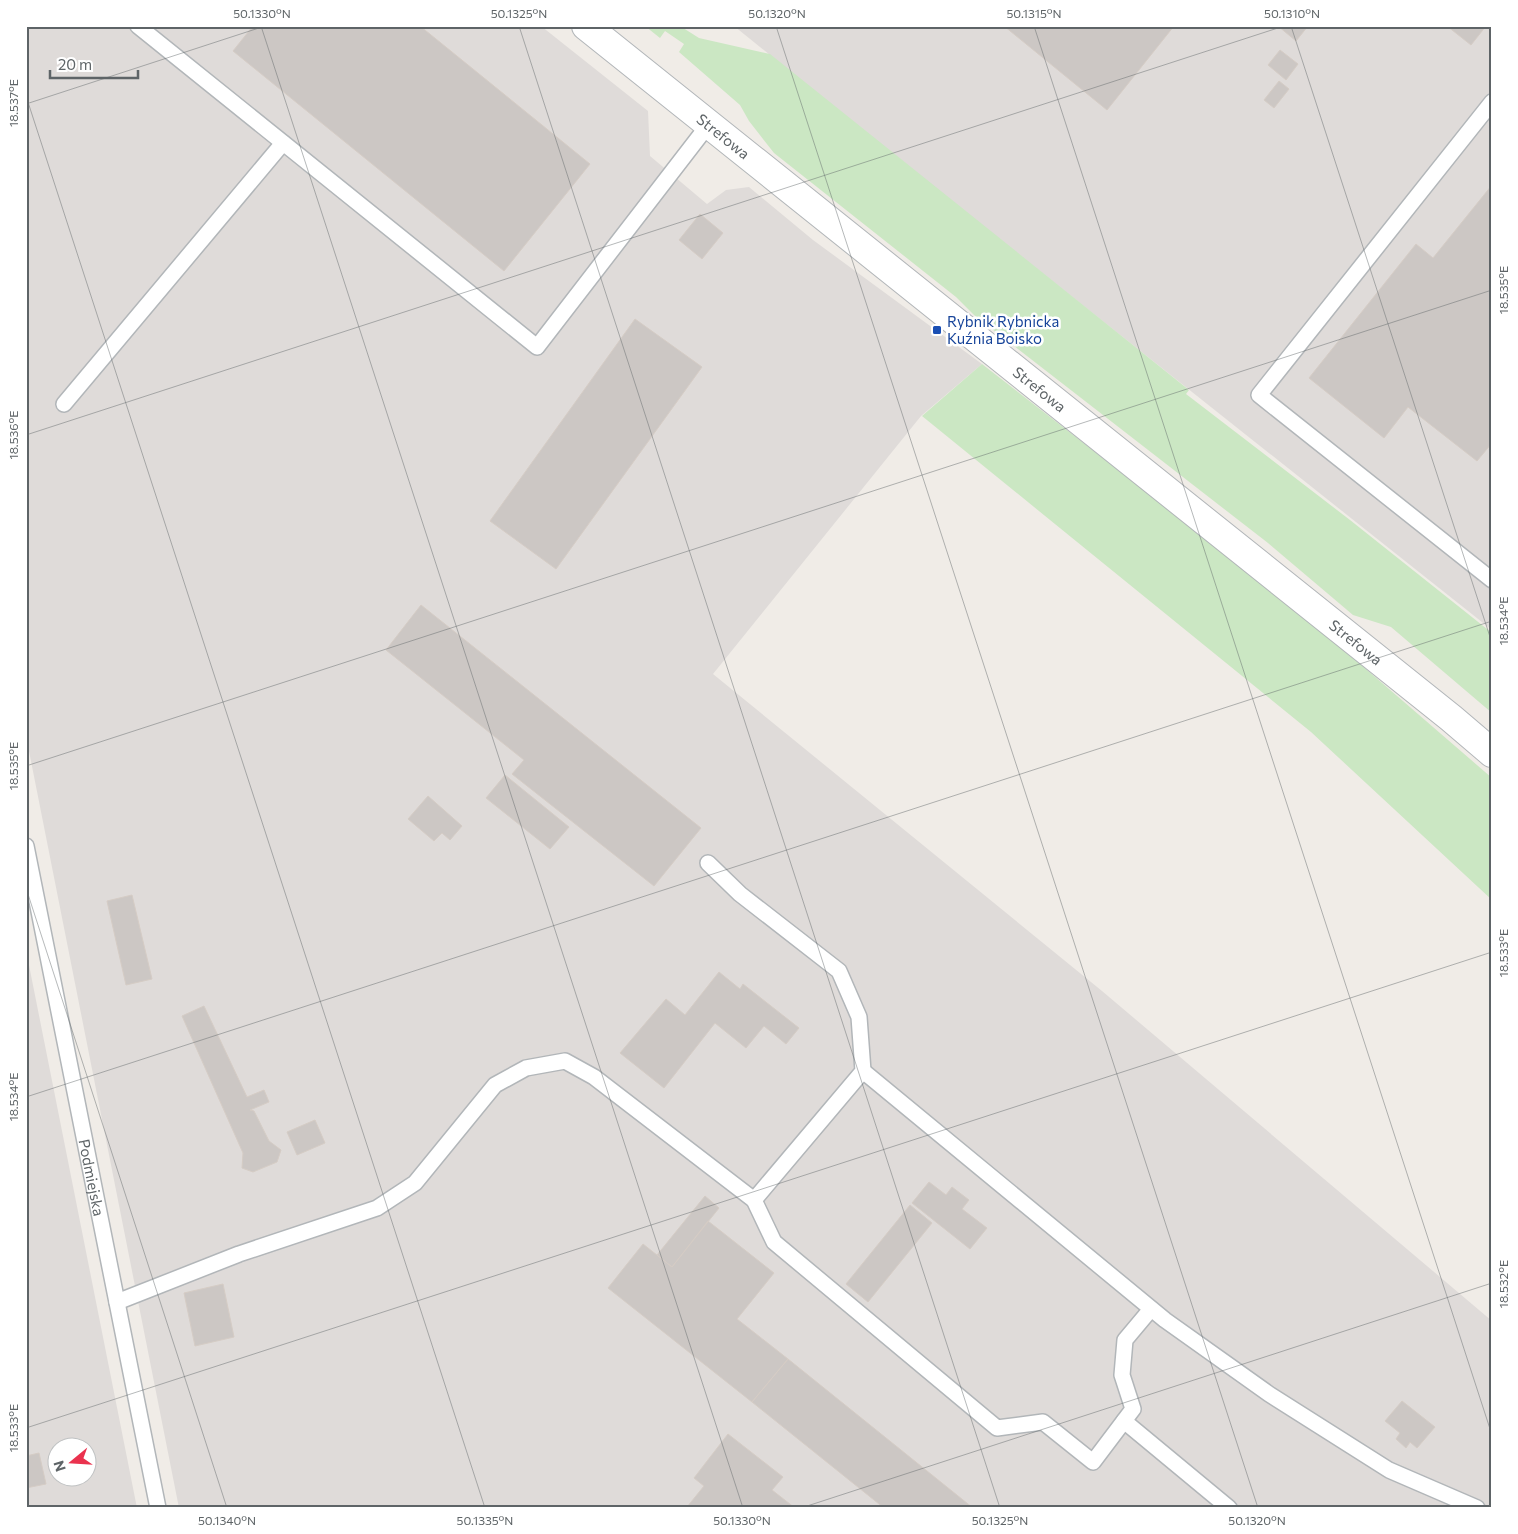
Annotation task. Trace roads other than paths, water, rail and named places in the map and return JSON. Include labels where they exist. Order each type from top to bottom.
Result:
[{"type":"street","name":"Strefowa","points":[[586,26],[1451,718],[1492,753]]},
{"type":"lane","points":[[138,26],[537,346],[709,124]]},
{"type":"lane","points":[[1492,102],[1259,395],[1492,580]]},
{"type":"lane","points":[[64,404],[283,143]]},
{"type":"lane","name":"Podmiejska","points":[[26,846],[158,1508]]},
{"type":"lane","points":[[708,863],[740,894],[839,971],[859,1017],[863,1071],[754,1200]]},
{"type":"lane","points":[[117,1302],[239,1254],[377,1208],[416,1183],[495,1085],[526,1068],[565,1061],[594,1076],[754,1200],[774,1242],[997,1428],[1043,1422],[1093,1462],[1133,1409],[1122,1375],[1125,1340],[1151,1309]]},
{"type":"lane","points":[[863,1071],[1151,1309],[1269,1394],[1389,1470],[1477,1508]]},
{"type":"lane","points":[[1124,1421],[1229,1508]]},
{"type":"place","name":"Rybnik Rybnicka Kuźnia Boisko","points":[[937,330]]}]
